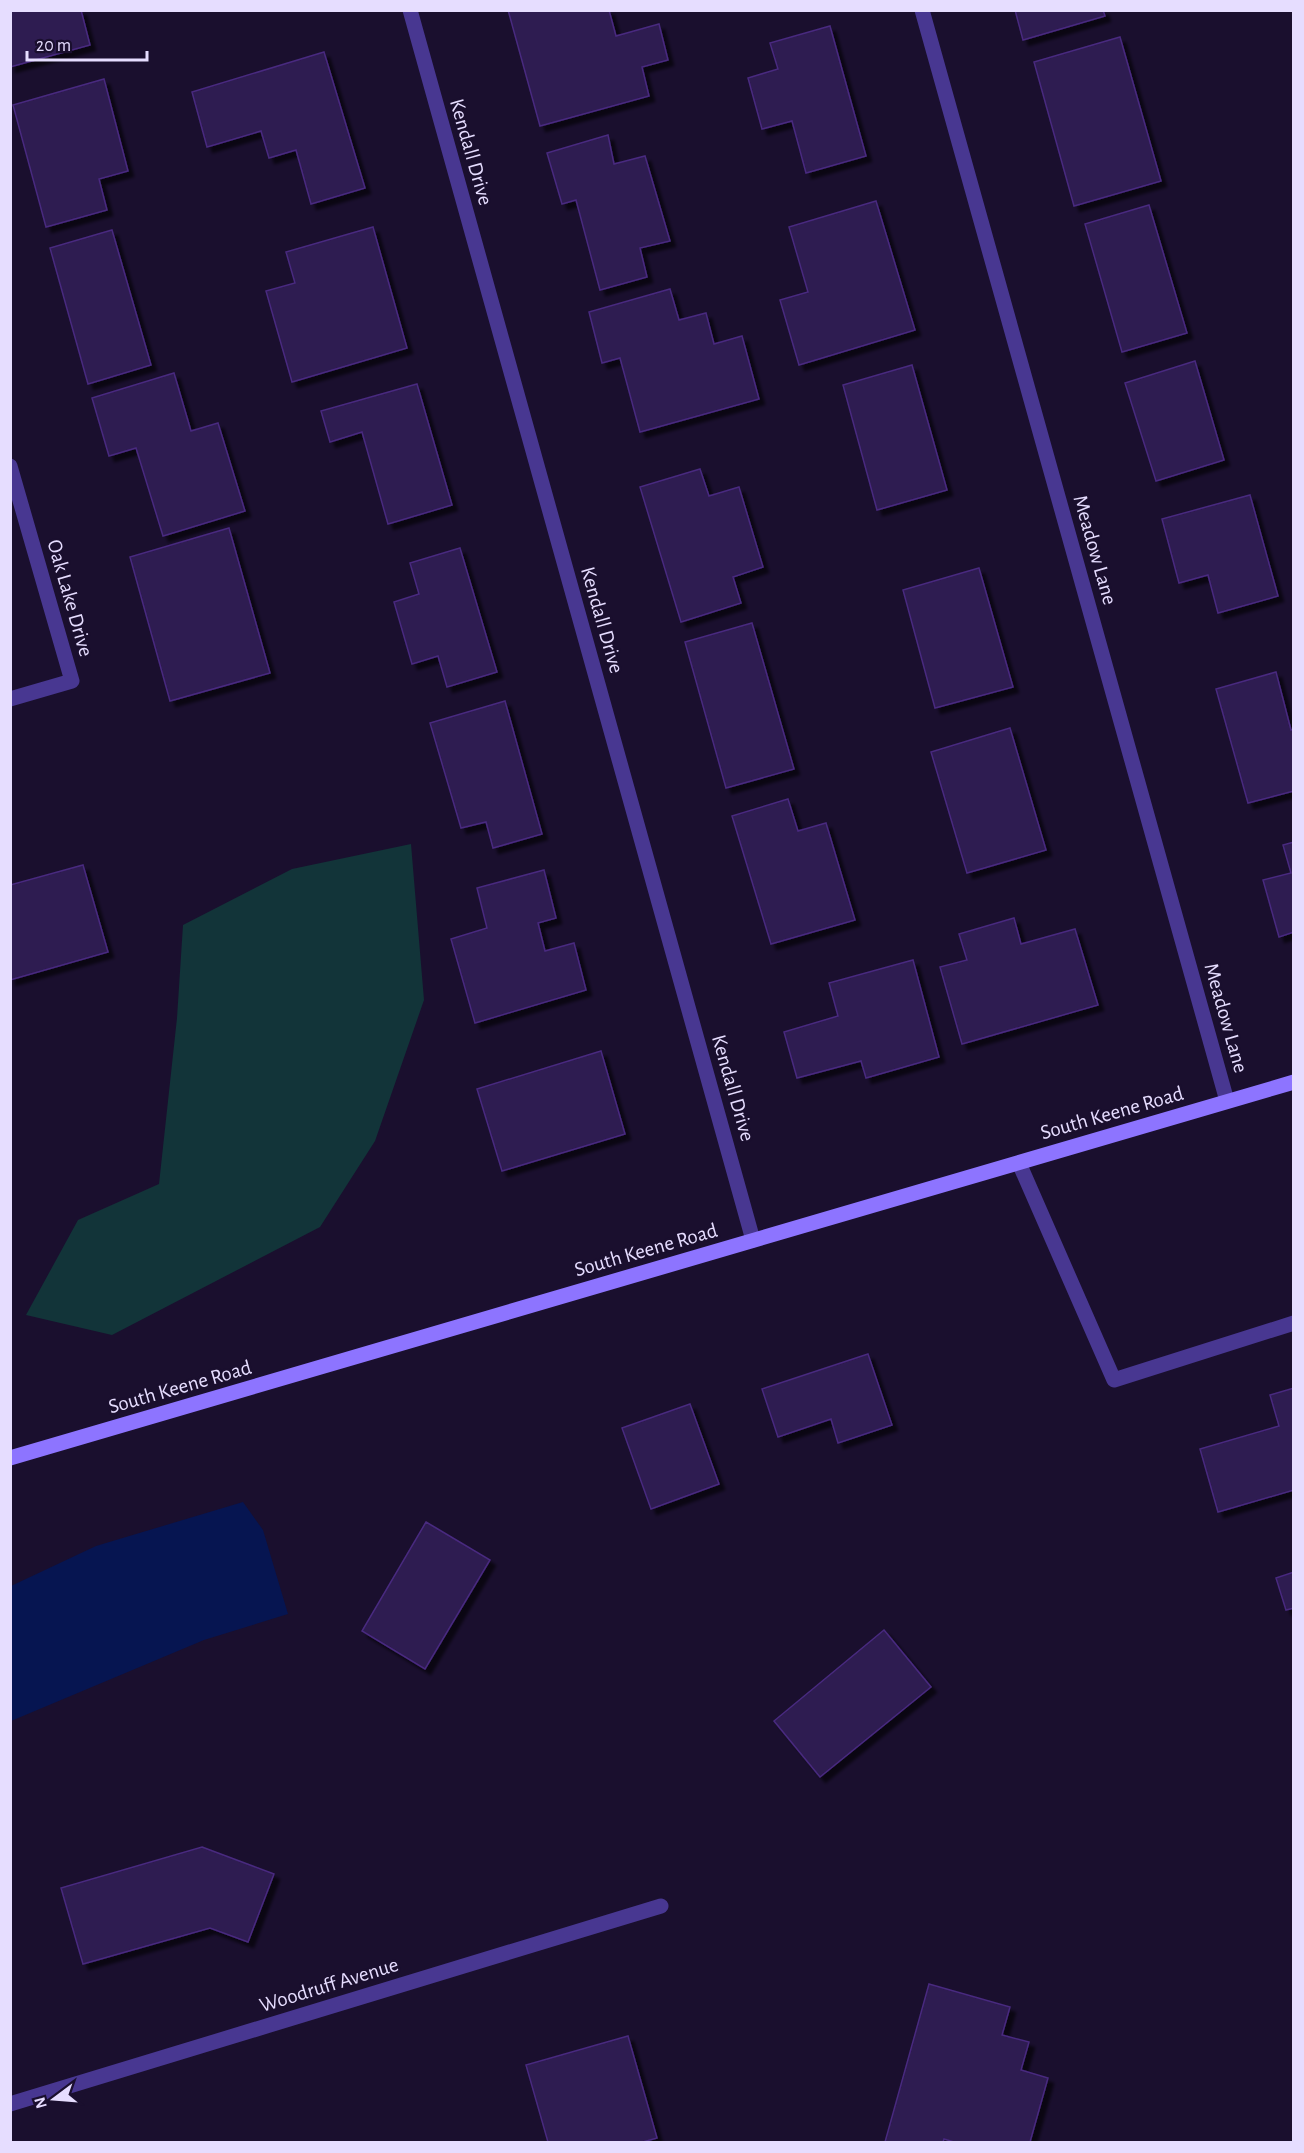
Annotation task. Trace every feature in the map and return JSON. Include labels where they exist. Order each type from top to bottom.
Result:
[{"type":"main road","name":"South Keene Road","points":[[10,1458],[1293,1082]]},
{"type":"street","name":"Kendall Drive","points":[[410,10],[753,1240]]},
{"type":"street","name":"Meadow Lane","points":[[922,10],[1227,1101]]},
{"type":"street","name":"Oak Lake Drive","points":[[10,466],[72,681],[10,699]]},
{"type":"street","points":[[1019,1163],[1114,1380],[1293,1323]]},
{"type":"street","name":"Woodruff Avenue","points":[[10,2104],[661,1906]]},
{"type":"green space","points":[[411,844],[424,1000],[375,1141],[320,1227],[112,1335],[26,1315],[78,1220],[159,1184],[177,1018],[183,925],[292,869]]},
{"type":"shaded area","points":[[243,1502],[263,1530],[288,1614],[204,1640],[11,1721],[11,1586],[96,1546]]},
{"type":"building","points":[[10,10],[81,10],[90,45],[10,67]]},
{"type":"building","points":[[508,10],[609,10],[616,36],[659,24],[668,60],[642,67],[649,96],[540,126]]},
{"type":"building","points":[[1015,10],[1103,10],[1105,16],[1023,40]]},
{"type":"building","points":[[830,26],[866,156],[806,173],[792,121],[762,129],[748,78],[778,69],[770,43]]},
{"type":"building","points":[[1120,37],[1161,181],[1074,206],[1034,62]]},
{"type":"building","points":[[324,52],[365,188],[311,204],[296,150],[269,158],[261,131],[207,147],[192,92]]},
{"type":"building","points":[[104,79],[128,171],[99,179],[107,210],[46,227],[13,105]]},
{"type":"building","points":[[608,135],[614,164],[645,156],[670,241],[640,248],[647,277],[600,290],[576,200],[562,204],[547,153]]},
{"type":"building","points":[[876,201],[915,330],[799,365],[780,300],[808,292],[789,227]]},
{"type":"building","points":[[1149,205],[1187,333],[1122,352],[1085,224]]},
{"type":"building","points":[[373,227],[407,348],[292,382],[266,291],[295,283],[286,252]]},
{"type":"building","points":[[112,230],[151,365],[88,384],[50,248]]},
{"type":"building","points":[[670,289],[679,320],[706,313],[714,344],[742,336],[759,399],[640,432],[620,358],[602,363],[589,312]]},
{"type":"building","points":[[1195,361],[1224,460],[1156,481],[1125,383]]},
{"type":"building","points":[[912,365],[947,490],[877,510],[843,385]]},
{"type":"building","points":[[174,373],[191,431],[218,423],[245,511],[163,536],[136,448],[109,456],[92,398]]},
{"type":"building","points":[[417,384],[452,505],[388,524],[362,432],[330,442],[321,411]]},
{"type":"building","points":[[700,469],[709,496],[739,487],[763,567],[733,577],[741,603],[681,622],[640,487]]},
{"type":"building","points":[[1250,495],[1278,596],[1218,613],[1208,575],[1179,583],[1162,519]]},
{"type":"building","points":[[229,528],[270,673],[170,701],[130,557]]},
{"type":"building","points":[[460,548],[497,672],[447,687],[438,656],[412,664],[394,602],[419,594],[410,563]]},
{"type":"building","points":[[979,568],[1013,687],[935,708],[903,590]]},
{"type":"building","points":[[752,623],[794,769],[726,788],[685,642]]},
{"type":"building","points":[[1276,672],[1291,730],[1294,729],[1294,791],[1248,803],[1216,689]]},
{"type":"building","points":[[505,701],[542,834],[493,848],[486,822],[461,828],[430,723]]},
{"type":"building","points":[[1010,728],[1046,850],[967,873],[931,752]]},
{"type":"building","points":[[788,799],[798,831],[826,823],[855,920],[771,944],[732,816]]},
{"type":"building","points":[[1294,842],[1294,932],[1279,937],[1263,880],[1291,873],[1283,845]]},
{"type":"building","points":[[83,865],[108,952],[10,980],[10,885]]},
{"type":"building","points":[[544,870],[556,918],[538,923],[545,951],[574,943],[586,990],[475,1023],[451,939],[487,928],[477,888]]},
{"type":"building","points":[[1014,918],[1021,944],[1075,929],[1098,1005],[962,1044],[940,967],[967,960],[959,934]]},
{"type":"building","points":[[913,960],[939,1057],[866,1078],[861,1061],[797,1078],[784,1032],[838,1016],[829,983]]},
{"type":"building","points":[[601,1051],[625,1134],[502,1171],[477,1089]]},
{"type":"building","points":[[868,1354],[892,1425],[838,1443],[831,1419],[778,1437],[762,1389]]},
{"type":"building","points":[[1294,1388],[1294,1490],[1218,1512],[1200,1449],[1279,1426],[1270,1395]]},
{"type":"building","points":[[690,1404],[719,1484],[651,1509],[622,1428]]},
{"type":"building","points":[[426,1522],[490,1560],[425,1669],[362,1631]]},
{"type":"building","points":[[1294,1572],[1294,1608],[1286,1610],[1276,1578]]},
{"type":"building","points":[[884,1630],[931,1687],[820,1777],[774,1721]]},
{"type":"building","points":[[202,1847],[274,1874],[248,1942],[210,1928],[83,1964],[61,1888]]},
{"type":"building","points":[[929,1984],[1010,2007],[1002,2035],[1029,2042],[1021,2070],[1048,2078],[1030,2142],[954,2142],[944,2139],[943,2142],[885,2142]]},
{"type":"building","points":[[628,2036],[657,2138],[643,2142],[548,2142],[526,2065]]}]
